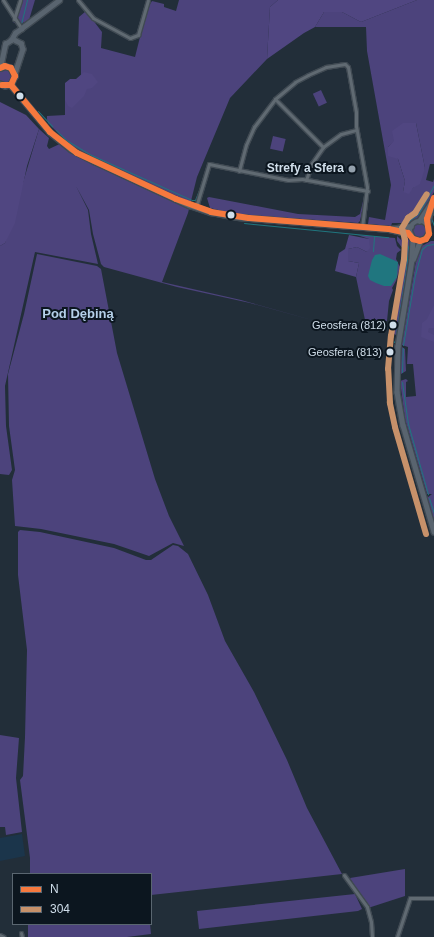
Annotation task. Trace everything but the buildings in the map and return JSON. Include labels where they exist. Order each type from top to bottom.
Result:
[{"type":"street","points":[[3,0],[14,19],[22,29]]},
{"type":"street","points":[[14,19],[20,0]]},
{"type":"street","points":[[15,73],[9,67],[0,68],[2,51],[5,44],[11,40],[15,33],[59,0]]},
{"type":"street","points":[[78,0],[93,18],[130,38],[138,35],[148,0]]},
{"type":"street","points":[[18,41],[22,29]]},
{"type":"street","points":[[11,40],[18,41],[23,49],[15,73],[15,78],[11,85]]},
{"type":"street","points":[[239,171],[246,145],[252,132],[275,99],[296,82],[308,75],[326,68],[344,64],[348,67],[356,112],[356,130],[368,191],[362,227]]},
{"type":"street","points":[[0,84],[5,86],[11,85]]},
{"type":"street","points":[[11,85],[50,132],[71,149],[94,161],[196,207],[237,217],[389,229],[411,226],[419,221],[433,200]]},
{"type":"street","points":[[275,99],[323,147]]},
{"type":"street","points":[[306,180],[312,163],[323,147],[341,134],[356,130]]},
{"type":"street","points":[[196,207],[209,164],[288,180],[297,178],[368,191]]},
{"type":"street","points":[[426,224],[433,200]]},
{"type":"street","points":[[389,229],[420,241],[426,239],[430,229],[426,224],[419,221]]},
{"type":"street","points":[[411,226],[412,260],[398,346],[397,387],[402,425],[434,532]]},
{"type":"street","points":[[412,260],[420,241]]},
{"type":"street","points":[[344,875],[367,907],[372,922],[372,937]]},
{"type":"street","points":[[397,937],[410,898],[434,898]]},
{"type":"street","points":[[0,935],[4,937]]},
{"type":"shaded area","points":[[22,0],[35,0],[29,20],[18,25],[13,22]]},
{"type":"shaded area","points":[[179,0],[278,0],[270,7],[267,59],[230,98],[197,177],[188,213],[162,282],[241,300],[319,322],[250,303],[177,287],[104,267],[101,264],[93,234],[89,210],[76,186],[88,210],[91,234],[98,264],[35,252],[5,386],[6,426],[12,470],[9,475],[0,474],[0,246],[5,243],[39,129],[49,138],[47,146],[49,149],[66,141],[48,123],[47,116],[65,115],[65,86],[81,86],[81,47],[78,46],[79,17],[86,11],[102,32],[101,48],[135,57],[147,9],[152,1],[164,4],[164,7],[176,11]]},
{"type":"shaded area","points":[[278,0],[417,0],[361,22],[342,12],[324,12],[315,27],[267,59],[270,7]]},
{"type":"shaded area","points":[[417,0],[434,0],[434,164],[430,164],[426,180],[433,182],[434,179],[434,192],[418,220],[408,225],[403,226],[403,223],[392,223],[391,226],[368,224],[369,217],[385,220],[391,185],[367,51],[366,27],[315,27],[324,12],[342,12],[361,22]],"holes":[[[416,123],[425,168],[413,188],[403,192],[405,181],[398,159],[388,147]]]},
{"type":"shaded area","points":[[7,68],[12,70],[13,81],[6,85],[0,83],[0,70]]},
{"type":"shaded area","points":[[84,72],[92,74],[98,82],[92,88],[87,89],[84,96],[72,108],[68,106],[65,100],[65,83],[70,79],[76,79]]},
{"type":"shaded area","points":[[321,90],[327,103],[319,106],[313,94]]},
{"type":"shaded area","points":[[0,102],[26,115],[39,129],[27,166],[15,223],[5,243],[0,246]]},
{"type":"shaded area","points":[[403,123],[416,123],[425,168],[420,184],[413,188],[409,194],[403,192],[405,181],[398,159],[388,156],[388,147],[394,141],[392,131]]},
{"type":"shaded area","points":[[273,136],[286,139],[283,152],[270,149]]},
{"type":"shaded area","points":[[209,197],[298,214],[355,217],[360,214],[365,197],[360,221],[358,223],[235,214],[210,208],[207,198]]},
{"type":"shaded area","points":[[417,224],[423,224],[427,228],[427,234],[423,238],[417,238],[413,234],[413,228]]},
{"type":"shaded area","points":[[349,235],[369,239],[370,248],[367,252],[357,247],[348,249],[348,261],[359,263],[356,277],[335,271],[339,253],[345,249]]},
{"type":"shaded area","points":[[357,235],[395,238],[397,246],[401,250],[397,253],[396,259],[400,267],[396,281],[392,288],[393,290],[389,301],[387,321],[365,320],[356,277],[359,263],[348,261],[348,249],[357,247],[367,252],[369,239]]},
{"type":"shaded area","points":[[402,235],[407,237],[410,242],[410,246],[412,247],[396,335],[393,333],[406,253],[397,241],[397,236],[401,240]]},
{"type":"shaded area","points":[[434,241],[434,520],[427,498],[432,494],[427,494],[405,419],[400,381],[406,379],[408,381],[406,382],[406,397],[416,396],[413,364],[407,364],[408,347],[402,345],[402,343],[416,261],[420,247]]},
{"type":"shaded area","points":[[37,254],[97,266],[101,269],[117,353],[155,479],[169,516],[184,546],[173,543],[149,556],[114,544],[41,529],[15,526],[12,480],[15,470],[9,426],[8,374],[24,314]]},
{"type":"shaded area","points":[[380,254],[398,262],[397,277],[391,286],[384,286],[376,283],[370,280],[368,276],[372,260],[375,255]]},
{"type":"shaded area","points":[[434,305],[434,328],[429,328],[428,332],[434,335],[434,342],[421,337],[422,323],[427,319]]},
{"type":"shaded area","points":[[402,347],[405,349],[406,371],[400,374]]},
{"type":"shaded area","points":[[20,530],[40,532],[114,548],[146,560],[151,560],[173,545],[178,546],[188,554],[208,595],[225,641],[254,692],[287,760],[307,808],[342,874],[152,895],[152,873],[30,873],[30,858],[20,780],[23,776],[27,650],[18,575],[18,532]]},
{"type":"shaded area","points":[[0,735],[19,738],[16,778],[22,832],[6,835],[5,827],[0,827]]},
{"type":"shaded area","points":[[22,834],[25,856],[0,861],[0,838]]},
{"type":"shaded area","points":[[405,869],[405,896],[368,908],[350,878]]},
{"type":"shaded area","points":[[355,894],[362,909],[358,911],[199,929],[197,911]]},
{"type":"shaded area","points":[[28,925],[150,925],[151,934],[127,937],[28,937]]},
{"type":"waterway","points":[[21,24],[27,0]]},
{"type":"waterway","points":[[38,111],[52,126]]},
{"type":"waterway","points":[[56,130],[66,140],[89,154],[192,200],[195,200],[199,190]]},
{"type":"waterway","points":[[407,222],[419,213],[434,185]]},
{"type":"waterway","points":[[434,212],[431,218],[434,226]]},
{"type":"waterway","points":[[244,223],[388,237]]},
{"type":"waterway","points":[[373,251],[374,236]]},
{"type":"waterway","points":[[396,334],[406,270],[408,247],[405,240]]},
{"type":"waterway","points":[[403,345],[415,275],[422,249],[427,245],[434,244]]},
{"type":"waterway","points":[[402,372],[403,348]]},
{"type":"waterway","points":[[402,382],[408,424],[428,494]]},
{"type":"waterway","points":[[429,498],[434,513]]},
{"type":"transit line","name":"N","points":[[0,68],[5,66],[11,68],[15,76],[11,85],[2,85]]},
{"type":"transit line","name":"N","points":[[11,85],[50,132],[77,153],[176,199],[211,212],[249,218],[389,229],[408,233],[413,239],[420,241],[426,239],[429,234],[427,219],[434,198]]},
{"type":"transit line","name":"304","points":[[426,534],[395,427],[390,403],[388,369],[391,336],[404,259],[405,240],[402,228],[408,218],[415,213],[427,194]]},
{"type":"place","name":"Strefy a Sfera","points":[[352,169]]},
{"type":"place","name":"Geosfera (812)","points":[[393,325]]},
{"type":"place","name":"Geosfera (813)","points":[[390,352]]},
{"type":"district","name":"Pod Dębiną","points":[[78,314]]}]
